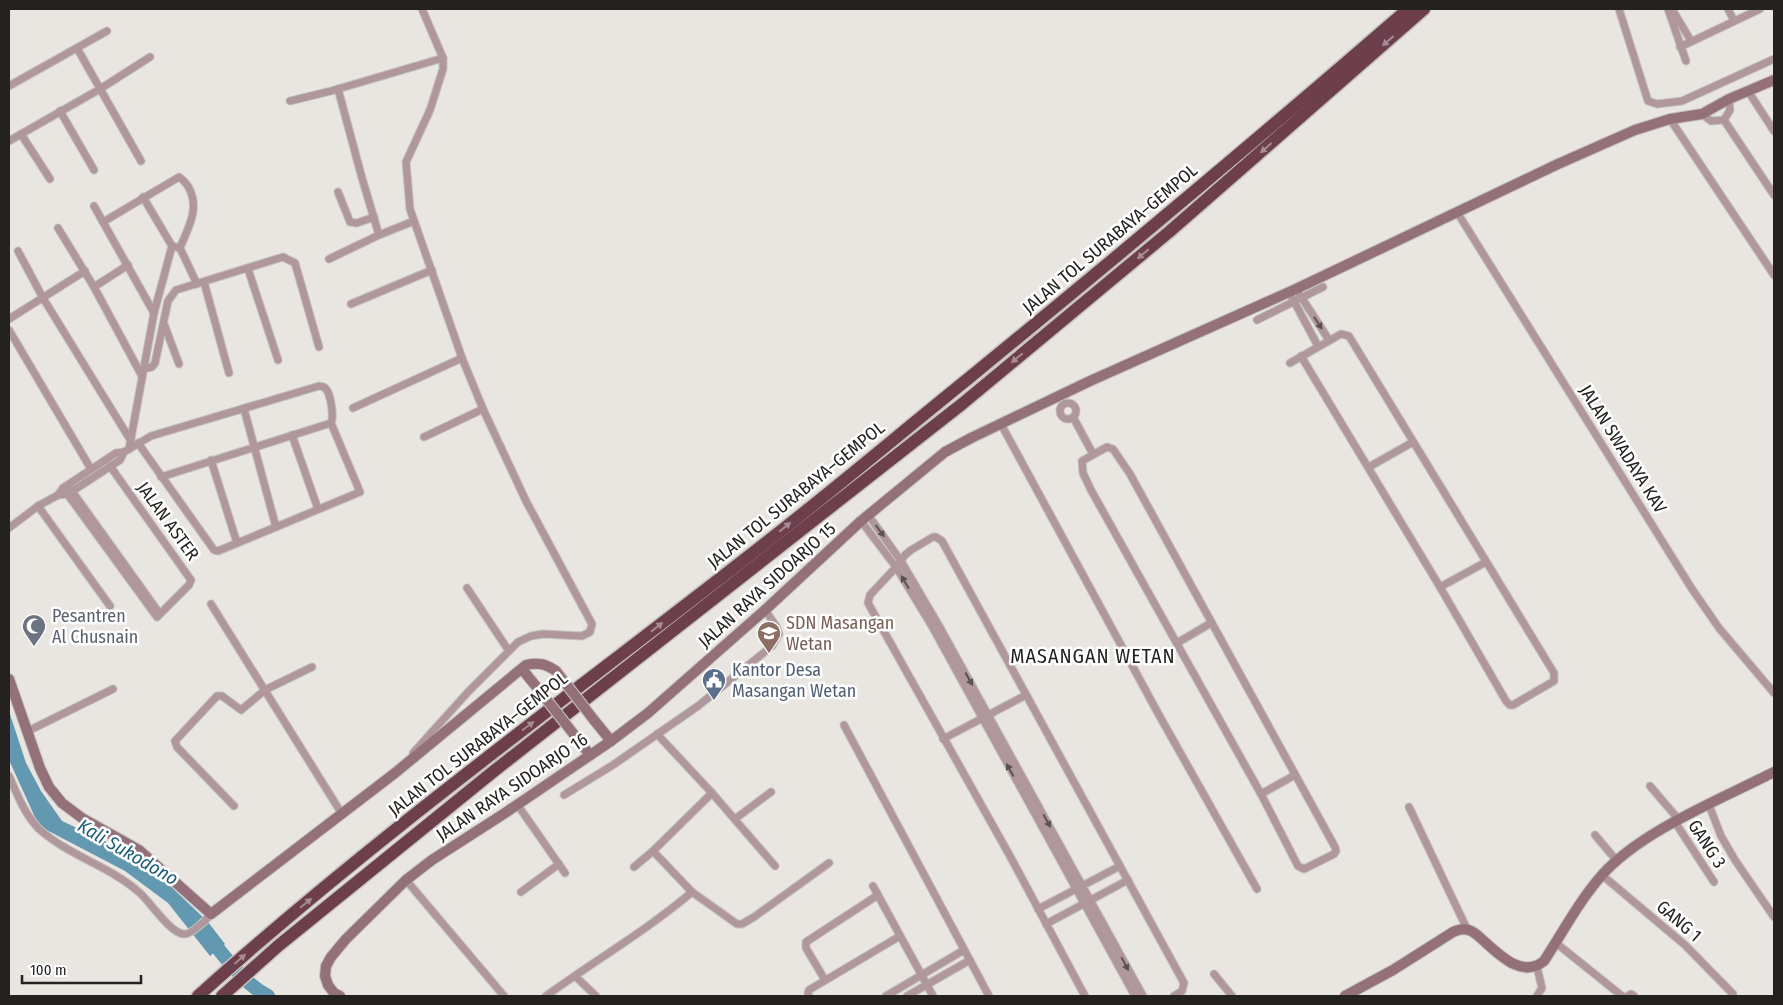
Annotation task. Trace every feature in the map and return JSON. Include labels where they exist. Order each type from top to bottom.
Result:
[{"type":"highway","name":"JALAN TOL SURABAYA–GEMPOL","points":[[198,996],[268,934],[465,773],[772,538],[950,393],[1198,189],[1408,9]]},
{"type":"highway","name":"JALAN TOL SURABAYA–GEMPOL","points":[[223,996],[278,946],[494,771],[962,404],[1169,232],[1424,9]]},
{"type":"street","points":[[395,773],[468,692],[518,642],[531,636],[543,634],[582,636],[588,634],[592,624],[526,501],[483,409],[462,358],[414,221],[408,197],[406,162],[438,90],[443,68],[442,58],[422,9]]},
{"type":"street","points":[[1619,9],[1648,100],[1652,103],[1682,101],[1774,59]]},
{"type":"street","points":[[1668,9],[1691,41]]},
{"type":"street","points":[[1672,9],[1680,47],[1686,61]]},
{"type":"street","points":[[1728,9],[1734,21]]},
{"type":"street","points":[[1680,47],[1760,9]]},
{"type":"street","points":[[9,86],[107,31]]},
{"type":"street","points":[[77,48],[141,161]]},
{"type":"street","points":[[9,141],[150,58]]},
{"type":"street","points":[[290,101],[338,89],[442,58]]},
{"type":"street","name":"JALAN RAYA SIDOARJO 15","points":[[611,741],[648,713],[765,610],[865,518],[945,452],[1001,424],[1063,400],[1295,295],[1457,212],[1558,164],[1635,130],[1670,119],[1702,114],[1774,80]]},
{"type":"street","points":[[338,89],[379,235]]},
{"type":"street","points":[[1748,91],[1774,131]]},
{"type":"street","points":[[1724,120],[1730,110],[1729,100]]},
{"type":"street","points":[[60,111],[94,170]]},
{"type":"street","points":[[1702,114],[1711,121],[1724,120]]},
{"type":"street","points":[[1670,119],[1774,275]]},
{"type":"street","points":[[1724,120],[1774,195]]},
{"type":"street","points":[[21,134],[50,179]]},
{"type":"street","points":[[104,222],[179,177],[184,180],[192,194],[194,204],[194,211],[180,248]]},
{"type":"street","points":[[338,192],[350,222],[357,223],[374,217]]},
{"type":"street","points":[[143,197],[172,246],[180,248],[200,283],[229,373]]},
{"type":"street","points":[[94,206],[154,313]]},
{"type":"street","name":"JALAN SWADAYA KAV","points":[[1457,212],[1692,589],[1719,628],[1774,693]]},
{"type":"street","points":[[329,259],[379,235],[414,221]]},
{"type":"street","points":[[58,228],[143,373]]},
{"type":"street","points":[[9,528],[38,506],[120,460],[130,446],[154,313],[172,246]]},
{"type":"street","points":[[18,251],[43,298],[130,446],[160,477],[211,548],[218,550],[237,543],[360,491],[331,423],[333,416],[327,390],[319,386],[154,435],[130,446],[116,453],[91,469],[68,490]]},
{"type":"street","points":[[143,373],[154,366],[168,301],[176,290],[283,257],[295,263],[319,347]]},
{"type":"street","points":[[94,287],[128,265]]},
{"type":"street","points":[[248,269],[278,360]]},
{"type":"street","points":[[350,304],[432,270]]},
{"type":"street","points":[[9,319],[84,271]]},
{"type":"street","points":[[1257,320],[1295,295],[1323,287]]},
{"type":"street","points":[[1295,295],[1329,340]]},
{"type":"street","points":[[1295,295],[1318,346]]},
{"type":"street","points":[[163,324],[179,364]]},
{"type":"street","points":[[9,330],[91,469]]},
{"type":"street","points":[[1290,362],[1341,334],[1349,336],[1554,673],[1554,681],[1513,705],[1506,701],[1369,467],[1301,356]]},
{"type":"street","points":[[352,408],[462,358]]},
{"type":"street","points":[[1063,400],[1073,404],[1076,408],[1076,414],[1073,418],[1068,419],[1062,414],[1060,409],[1063,400]]},
{"type":"street","points":[[244,409],[276,527]]},
{"type":"street","points":[[424,438],[483,409]]},
{"type":"street","points":[[1073,418],[1093,454]]},
{"type":"street","points":[[160,477],[331,423]]},
{"type":"street","points":[[1001,424],[1256,889]]},
{"type":"street","points":[[292,435],[318,509]]},
{"type":"street","points":[[1369,467],[1413,442]]},
{"type":"street","points":[[1107,447],[1114,449],[1134,482],[1335,847],[1336,851],[1334,854],[1304,869],[1300,868],[1261,794],[1091,490],[1083,473],[1082,462],[1093,454],[1107,447]]},
{"type":"street","points":[[211,460],[237,543]]},
{"type":"street","name":"JALAN ASTER","points":[[68,490],[160,614],[189,585],[191,580],[110,466]]},
{"type":"street","points":[[38,506],[110,606]]},
{"type":"street","points":[[865,518],[901,560],[1079,888],[1083,904],[1135,996]]},
{"type":"street","points":[[865,518],[985,716]]},
{"type":"street","points":[[1085,996],[1010,856],[868,603],[870,595],[910,550],[933,537],[942,541],[1184,983],[1182,991],[1174,996]]},
{"type":"street","points":[[1440,587],[1486,562]]},
{"type":"street","points":[[467,588],[509,651]]},
{"type":"street","points":[[211,604],[342,814]]},
{"type":"street","points":[[564,795],[613,765],[698,706],[772,646],[779,634],[765,610]]},
{"type":"street","points":[[1177,643],[1211,624]]},
{"type":"street","points":[[9,776],[23,806],[40,829],[68,849],[121,878],[140,893],[171,926],[183,934],[189,934],[395,773],[526,665],[535,663],[549,666],[556,671],[611,741]]},
{"type":"street","points":[[234,806],[177,747],[176,741],[217,696],[222,696],[241,710],[265,690],[312,667]]},
{"type":"street","points":[[522,669],[590,755]]},
{"type":"street","points":[[9,679],[26,732],[49,787],[62,803],[82,818],[139,850],[209,917]]},
{"type":"street","points":[[26,732],[114,689]]},
{"type":"street","points":[[943,738],[1026,695]]},
{"type":"street","points":[[844,725],[989,996]]},
{"type":"street","points":[[657,734],[712,793],[775,866]]},
{"type":"street","name":"JALAN RAYA SIDOARJO 16","points":[[340,996],[334,993],[328,985],[325,976],[326,966],[346,939],[406,880],[432,860],[611,741]]},
{"type":"street","points":[[1409,807],[1467,929],[1476,934],[1512,964],[1537,967],[1544,961],[1587,894],[1602,875],[1617,861],[1651,836],[1677,821],[1774,772]]},
{"type":"street","points":[[1261,794],[1295,776]]},
{"type":"street","name":"GANG 3","points":[[1650,786],[1677,821],[1714,882]]},
{"type":"street","points":[[735,819],[772,792]]},
{"type":"street","points":[[634,867],[712,793]]},
{"type":"street","points":[[517,804],[565,873]]},
{"type":"street","points":[[1708,805],[1721,836],[1735,860],[1774,917]]},
{"type":"street","points":[[1595,835],[1617,861]]},
{"type":"street","points":[[653,851],[692,892],[737,924],[742,924],[829,863]]},
{"type":"street","points":[[521,892],[559,864]]},
{"type":"street","points":[[1038,909],[1120,866]]},
{"type":"street","name":"GANG 1","points":[[1602,875],[1685,945],[1733,994]]},
{"type":"street","points":[[406,880],[504,996]]},
{"type":"street","points":[[1046,924],[1128,880]]},
{"type":"street","points":[[872,886],[933,996]]},
{"type":"street","points":[[1079,888],[1090,899],[1142,996]]},
{"type":"street","points":[[546,996],[635,936],[692,892]]},
{"type":"street","points":[[824,980],[806,948],[806,942],[878,895]]},
{"type":"street","points":[[1345,996],[1393,970],[1453,932],[1467,929]]},
{"type":"street","points":[[809,996],[809,990],[824,980],[900,936]]},
{"type":"street","points":[[1556,943],[1622,996]]},
{"type":"street","points":[[886,996],[964,950]]},
{"type":"street","points":[[907,996],[970,960]]},
{"type":"street","points":[[1537,967],[1542,988],[1537,996]]},
{"type":"street","points":[[1214,974],[1232,996]]},
{"type":"street","points":[[575,976],[596,996]]},
{"type":"street","points":[[1628,996],[1631,994],[1634,996]]},
{"type":"water","points":[[9,711],[26,763],[41,791],[62,821],[141,858],[208,922],[225,944],[210,956],[168,903],[125,871],[39,826],[9,760]]},
{"type":"waterway","name":"Kali Sukodono","points":[[207,935],[242,977],[268,996]]},
{"type":"place","name":"Pesantren Al Chusnain","points":[[34,647]]},
{"type":"place","name":"SDN Masangan Wetan","points":[[769,654]]},
{"type":"place","name":"Kantor Desa Masangan Wetan","points":[[714,701]]},
{"type":"district","name":"MASANGAN WETAN","points":[[1093,656]]}]
